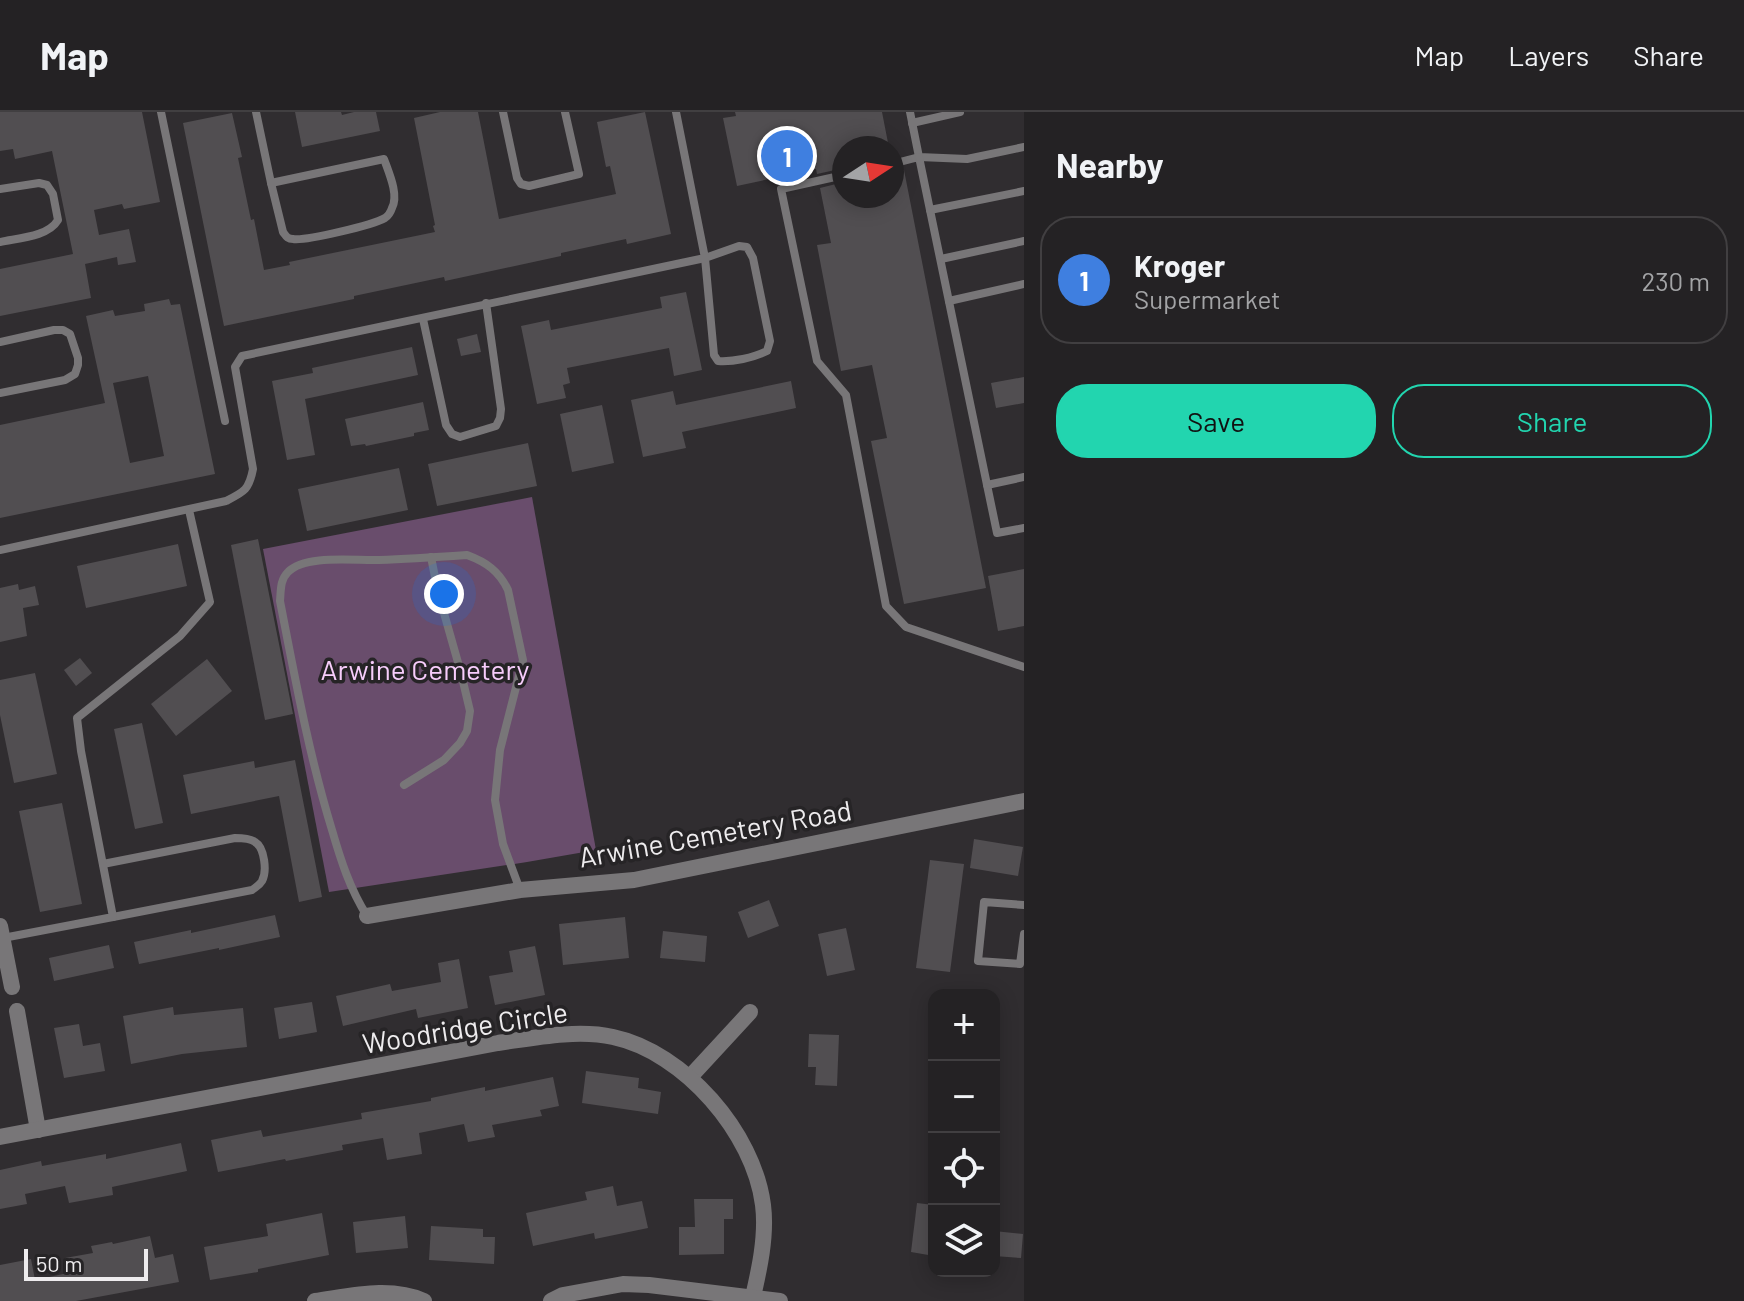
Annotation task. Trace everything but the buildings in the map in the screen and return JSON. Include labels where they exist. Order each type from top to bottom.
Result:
[{"type":"street","name":"Arwine Cemetery Road","points":[[367,916],[520,890],[634,880],[1024,801]]},
{"type":"street","points":[[1,932],[12,987]]},
{"type":"street","points":[[17,1011],[38,1130]]},
{"type":"street","points":[[690,1077],[750,1012]]},
{"type":"street","name":"Woodridge Circle","points":[[0,1137],[548,1036],[601,1035],[617,1038],[659,1056],[690,1077],[730,1121],[753,1166],[764,1208],[761,1264],[752,1299]]},
{"type":"street","points":[[551,1301],[563,1295],[623,1284],[780,1301]]},
{"type":"street","points":[[315,1301],[391,1293],[411,1295],[424,1301]]},
{"type":"lane","points":[[161,112],[225,421]]},
{"type":"lane","points":[[256,112],[271,183],[283,232],[291,240],[315,237],[384,218],[392,211],[394,202],[384,159],[271,183]]},
{"type":"lane","points":[[503,112],[517,178],[521,184],[529,186],[579,174],[565,112]]},
{"type":"lane","points":[[0,550],[189,510],[226,501],[245,492],[251,483],[253,469],[235,367],[242,356],[705,258],[739,246],[747,247],[753,258],[770,341],[767,351],[727,362],[718,361],[714,355],[705,258],[676,112]]},
{"type":"lane","points":[[910,112],[997,533],[1024,528]]},
{"type":"lane","points":[[912,123],[960,112]]},
{"type":"lane","points":[[904,161],[919,157],[967,159],[1024,147]]},
{"type":"lane","points":[[832,178],[781,189],[817,361],[846,395],[886,606],[906,627],[1024,667]]},
{"type":"lane","points":[[0,189],[39,183],[47,185],[53,194],[58,220],[54,227],[42,233],[0,242]]},
{"type":"lane","points":[[930,210],[1024,191]]},
{"type":"lane","points":[[941,259],[1024,241]]},
{"type":"lane","points":[[949,301],[1024,284]]},
{"type":"lane","points":[[423,319],[446,425],[452,434],[460,437],[496,426],[500,418],[486,303]]},
{"type":"lane","points":[[0,342],[63,330],[70,334],[78,358],[75,374],[65,380],[0,393]]},
{"type":"lane","points":[[987,485],[1024,477]]},
{"type":"lane","points":[[113,917],[77,718],[180,636],[210,602],[189,510]]},
{"type":"lane","points":[[367,916],[346,876],[323,802],[280,601],[281,581],[290,569],[308,563],[467,555],[497,571],[508,590],[523,660],[500,750],[495,800],[503,844],[520,890]]},
{"type":"lane","points":[[404,785],[444,760],[460,743],[467,731],[470,711],[431,557]]},
{"type":"lane","points":[[1,932],[113,917],[252,890],[264,877],[260,845],[235,838],[103,864]]},
{"type":"lane","points":[[1024,905],[984,902],[978,961],[1020,964],[1024,934]]},
{"type":"green space","name":"Arwine Cemetery","points":[[532,497],[596,850],[329,892],[263,549]]},
{"type":"place","name":"Kroger","points":[[787,156]]}]
